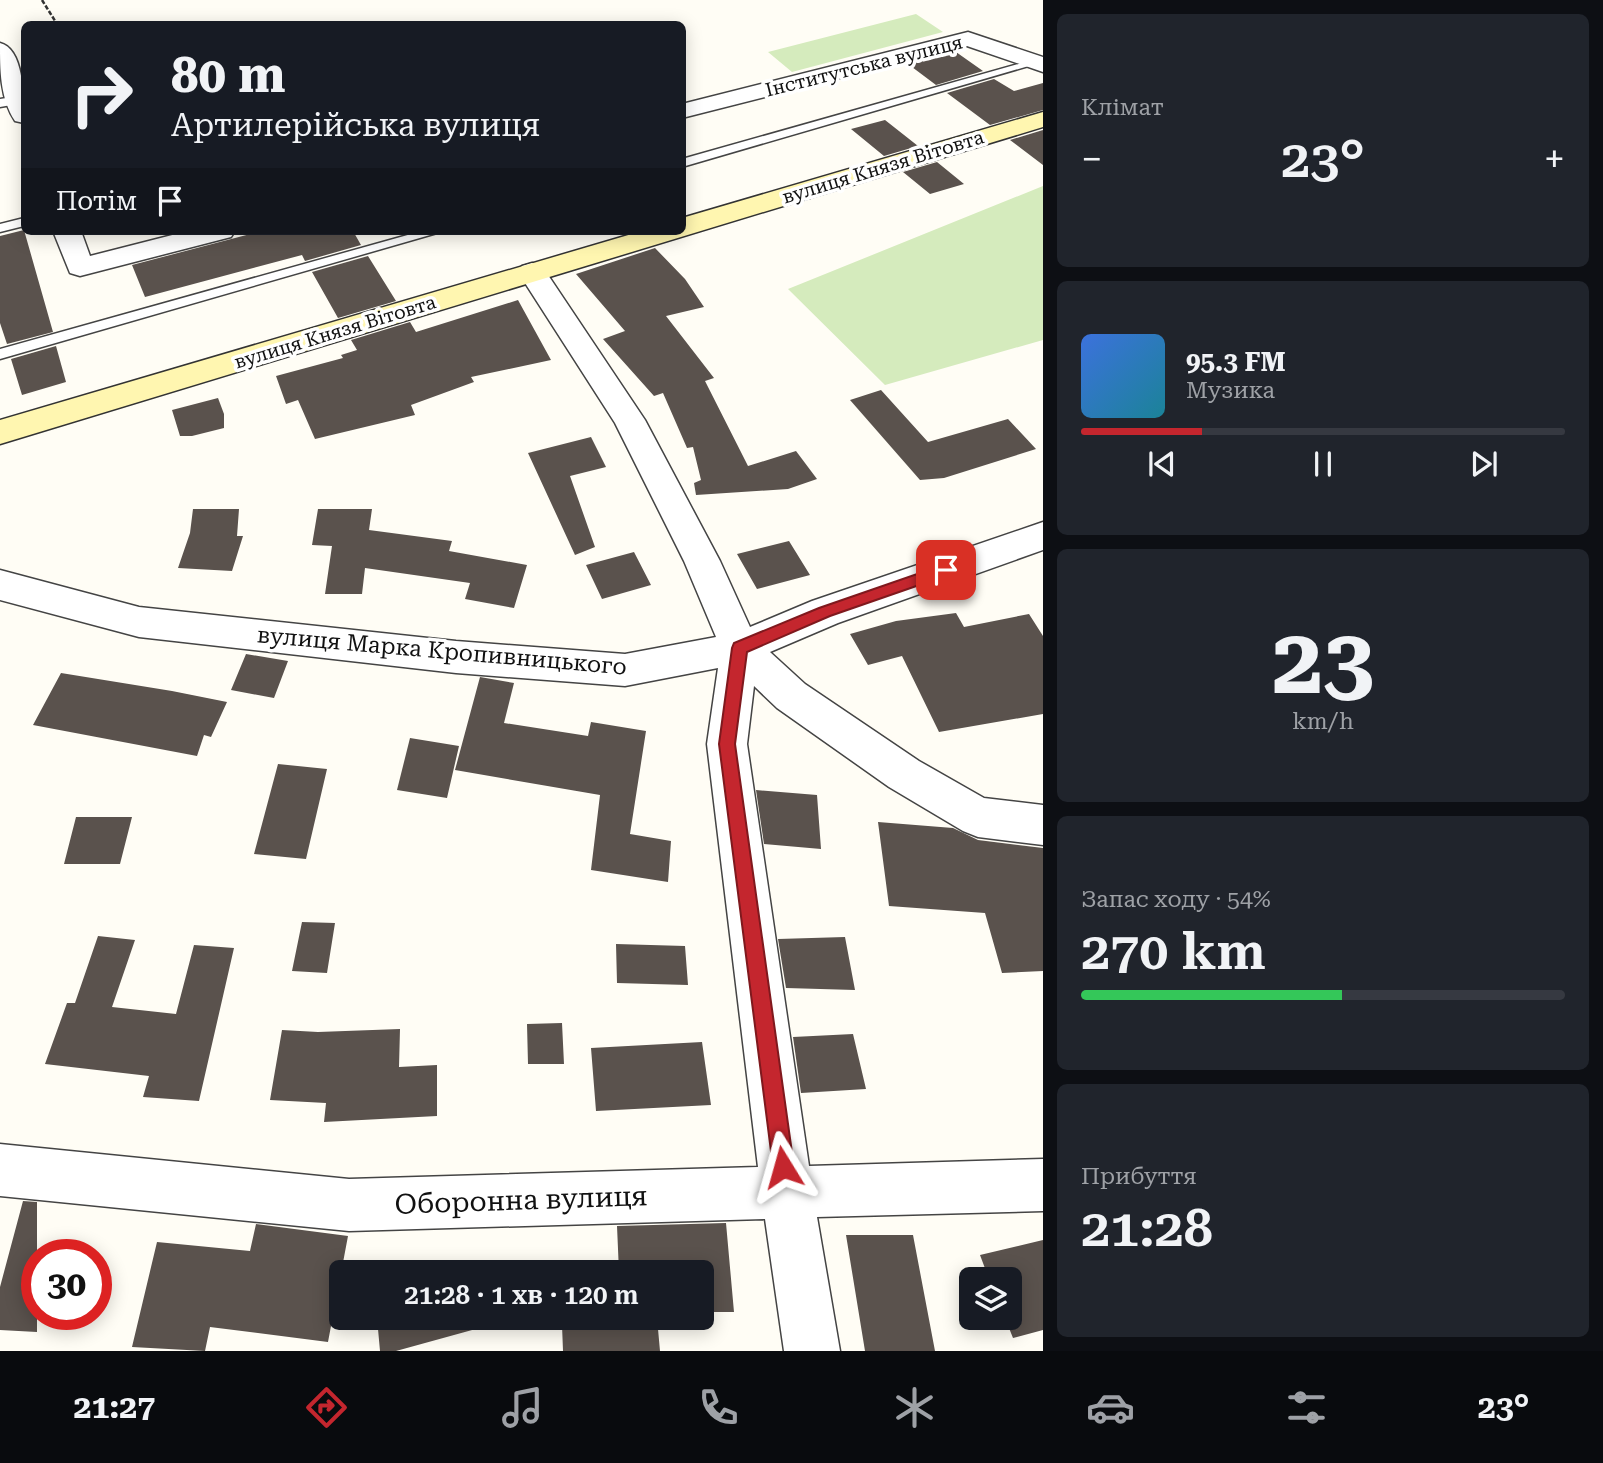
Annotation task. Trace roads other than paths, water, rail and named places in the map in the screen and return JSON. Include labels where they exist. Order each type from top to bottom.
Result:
[{"type":"street","name":"Інститутська вулиця","points":[[686,110],[968,39],[1038,64]]},
{"type":"street","points":[[0,50],[14,107]]},
{"type":"street","name":"вулиця Князя Вітовта","points":[[686,227],[1043,119]]},
{"type":"street","points":[[68,235],[80,267],[204,235]]},
{"type":"street","name":"вулиця Князя Вітовта","points":[[0,432],[657,235]]},
{"type":"street","points":[[532,272],[629,420],[702,561],[740,648],[791,696],[904,774],[978,817],[1043,825]]},
{"type":"street","name":"вулиця Марка Кропивницького","points":[[2,580],[139,622],[456,657],[625,670],[740,648],[825,612],[1043,536]]},
{"type":"street","points":[[740,648],[727,744],[787,1194],[812,1351]]},
{"type":"street","name":"Оборонна вулиця","points":[[0,1170],[349,1205],[1043,1185]]},
{"type":"lane","points":[[686,162],[1038,64]]},
{"type":"lane","points":[[0,228],[21,223]]},
{"type":"lane","points":[[0,354],[423,235]]}]
